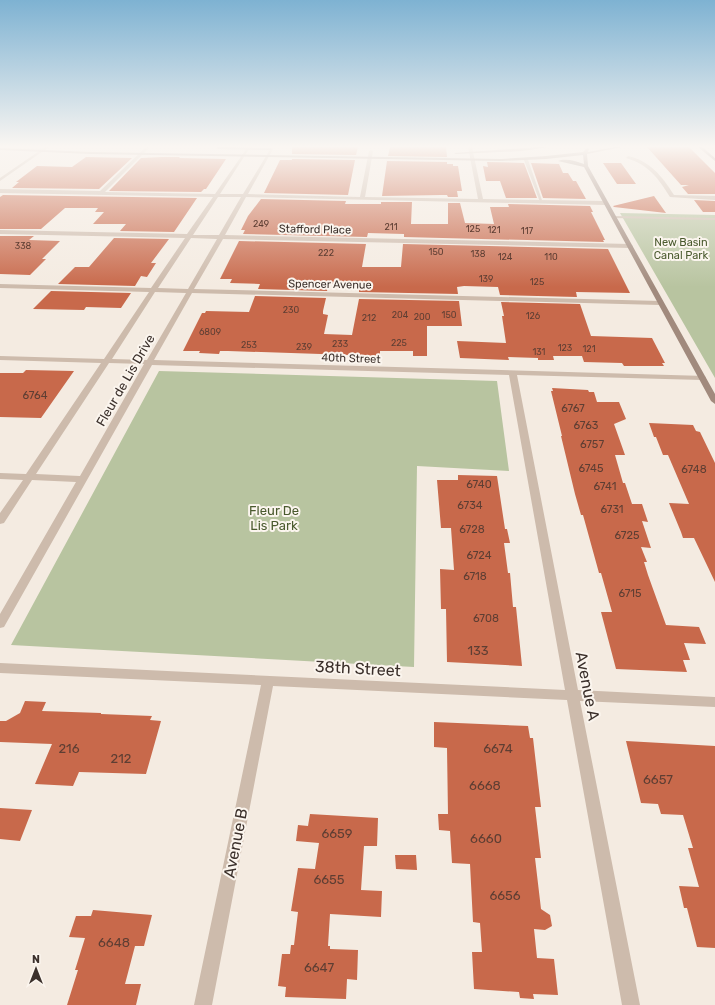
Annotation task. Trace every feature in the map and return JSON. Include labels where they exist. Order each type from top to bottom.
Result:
[{"type":"main road","points":[[600,194],[715,401]]},
{"type":"street","points":[[153,194],[605,203]]},
{"type":"street","points":[[362,198],[363,194]]},
{"type":"street","points":[[480,194],[481,201]]},
{"type":"street","points":[[671,194],[672,196],[715,198]]},
{"type":"street","name":"Fleur de Lis Drive","points":[[0,521],[155,290],[216,195]]},
{"type":"street","name":"Fleur de Lis Drive","points":[[0,624],[245,196]]},
{"type":"street","name":"Stafford Place","points":[[0,232],[630,246]]},
{"type":"street","name":"Spencer Avenue","points":[[0,286],[660,303]]},
{"type":"street","name":"40th Street","points":[[0,358],[514,374],[702,378]]},
{"type":"street","name":"Avenue A","points":[[514,374],[572,694],[631,1005]]},
{"type":"street","points":[[0,476],[83,479]]},
{"type":"street","name":"38th Street","points":[[0,668],[715,702]]},
{"type":"street","name":"Avenue B","points":[[203,1005],[268,681]]},
{"type":"lane","points":[[539,194],[542,202]]},
{"type":"lane","points":[[614,217],[715,220]]},
{"type":"green space","name":"New Basin Canal Park","points":[[620,213],[715,215],[715,378]]},
{"type":"green space","name":"Fleur De Lis Park","points":[[159,371],[497,381],[509,471],[417,466],[414,667],[11,645]]},
{"type":"building","points":[[302,194],[348,194],[348,195]]},
{"type":"building","points":[[382,194],[457,194],[458,197],[448,197],[447,195],[382,196]]},
{"type":"building","points":[[505,194],[535,194],[537,198],[506,198]]},
{"type":"building","points":[[542,194],[583,194],[586,199],[543,198]]},
{"type":"building","points":[[3,195],[197,198],[174,232],[120,231],[126,224],[93,224],[104,212],[95,212],[98,208],[65,208],[41,229],[0,229],[0,197]]},
{"type":"building","points":[[654,196],[666,213],[613,206]]},
{"type":"building","points":[[261,199],[346,201],[345,204],[412,202],[411,224],[448,224],[448,203],[460,203],[465,223],[494,224],[490,207],[509,207],[508,204],[590,206],[593,212],[591,212],[605,240],[603,240],[604,242],[404,237],[404,234],[368,233],[367,237],[243,234],[245,230],[241,230],[248,216]]},
{"type":"building","points":[[694,200],[715,201],[715,212],[703,212]]},
{"type":"building","points":[[0,236],[34,236],[29,240],[60,241],[42,259],[46,259],[30,275],[0,274]]},
{"type":"building","points":[[114,238],[169,239],[151,263],[156,263],[147,277],[141,276],[135,286],[58,284],[75,267],[89,267]]},
{"type":"building","points":[[239,241],[366,244],[362,267],[401,267],[403,244],[608,249],[630,293],[576,292],[577,297],[500,295],[498,287],[464,286],[457,287],[458,294],[359,292],[359,284],[329,284],[327,291],[258,289],[260,284],[230,283],[232,279],[220,279]]},
{"type":"building","points":[[51,291],[131,293],[121,308],[86,307],[84,310],[33,309]]},
{"type":"building","points":[[255,296],[326,298],[323,314],[328,315],[324,334],[352,335],[359,299],[459,301],[462,326],[427,326],[427,356],[413,356],[413,351],[380,351],[380,356],[228,351],[220,351],[219,354],[199,353],[200,351],[183,351],[202,313],[205,313],[206,311],[249,312]]},
{"type":"building","points":[[501,302],[580,304],[591,336],[652,338],[665,363],[662,363],[664,366],[624,366],[622,363],[584,362],[582,356],[553,356],[554,360],[508,357],[509,360],[460,358],[457,341],[506,343],[502,316],[504,316]]},
{"type":"building","points":[[26,370],[74,371],[41,418],[0,417],[0,373],[23,373]]},
{"type":"building","points":[[552,388],[588,390],[589,392],[594,392],[597,402],[619,402],[626,419],[614,424],[625,455],[615,455],[623,483],[625,483],[632,504],[642,504],[648,522],[642,521],[651,548],[641,547],[647,562],[644,562],[648,575],[666,625],[699,627],[706,644],[684,643],[690,660],[683,660],[687,672],[616,669],[601,612],[612,612],[601,573],[599,573],[583,515],[581,515],[575,494],[551,391],[553,391]]},
{"type":"building","points":[[649,423],[693,425],[696,431],[700,432],[715,463],[715,582],[694,538],[683,538],[669,503],[689,504],[668,455],[663,455]]},
{"type":"building","points":[[458,475],[497,476],[505,529],[507,529],[510,543],[504,543],[508,573],[510,573],[513,607],[516,607],[522,666],[447,662],[446,609],[441,609],[440,569],[454,570],[451,528],[441,528],[437,480],[458,480]]},
{"type":"building","points":[[25,701],[46,702],[42,711],[152,716],[150,720],[161,721],[146,774],[79,772],[73,786],[35,784],[52,744],[0,742],[0,721],[6,721],[20,713]]},
{"type":"building","points":[[434,722],[528,726],[530,738],[533,738],[541,807],[535,807],[541,858],[535,858],[541,909],[550,915],[552,926],[545,930],[534,929],[537,958],[554,959],[558,995],[533,994],[534,999],[520,998],[519,992],[474,989],[472,952],[482,952],[480,923],[473,922],[470,864],[452,863],[450,831],[439,830],[438,814],[448,814],[447,748],[434,747]]},
{"type":"building","points":[[626,741],[715,746],[715,948],[697,947],[687,908],[684,908],[679,886],[699,887],[688,848],[693,848],[683,815],[661,814],[658,804],[641,803]]},
{"type":"building","points":[[0,808],[32,810],[20,841],[0,839]]},
{"type":"building","points":[[310,814],[378,818],[377,846],[364,846],[361,890],[382,891],[381,917],[330,914],[328,946],[330,946],[330,949],[358,950],[357,980],[347,979],[346,999],[285,997],[286,987],[278,986],[282,954],[290,954],[291,945],[294,945],[298,912],[291,911],[298,868],[315,869],[319,843],[296,841],[298,825],[308,826]]},
{"type":"building","points":[[395,855],[416,855],[417,870],[396,869]]},
{"type":"building","points":[[93,910],[152,915],[144,946],[135,946],[125,984],[141,984],[136,1005],[67,1005],[78,970],[75,970],[85,938],[69,937],[76,916],[91,916]]}]
